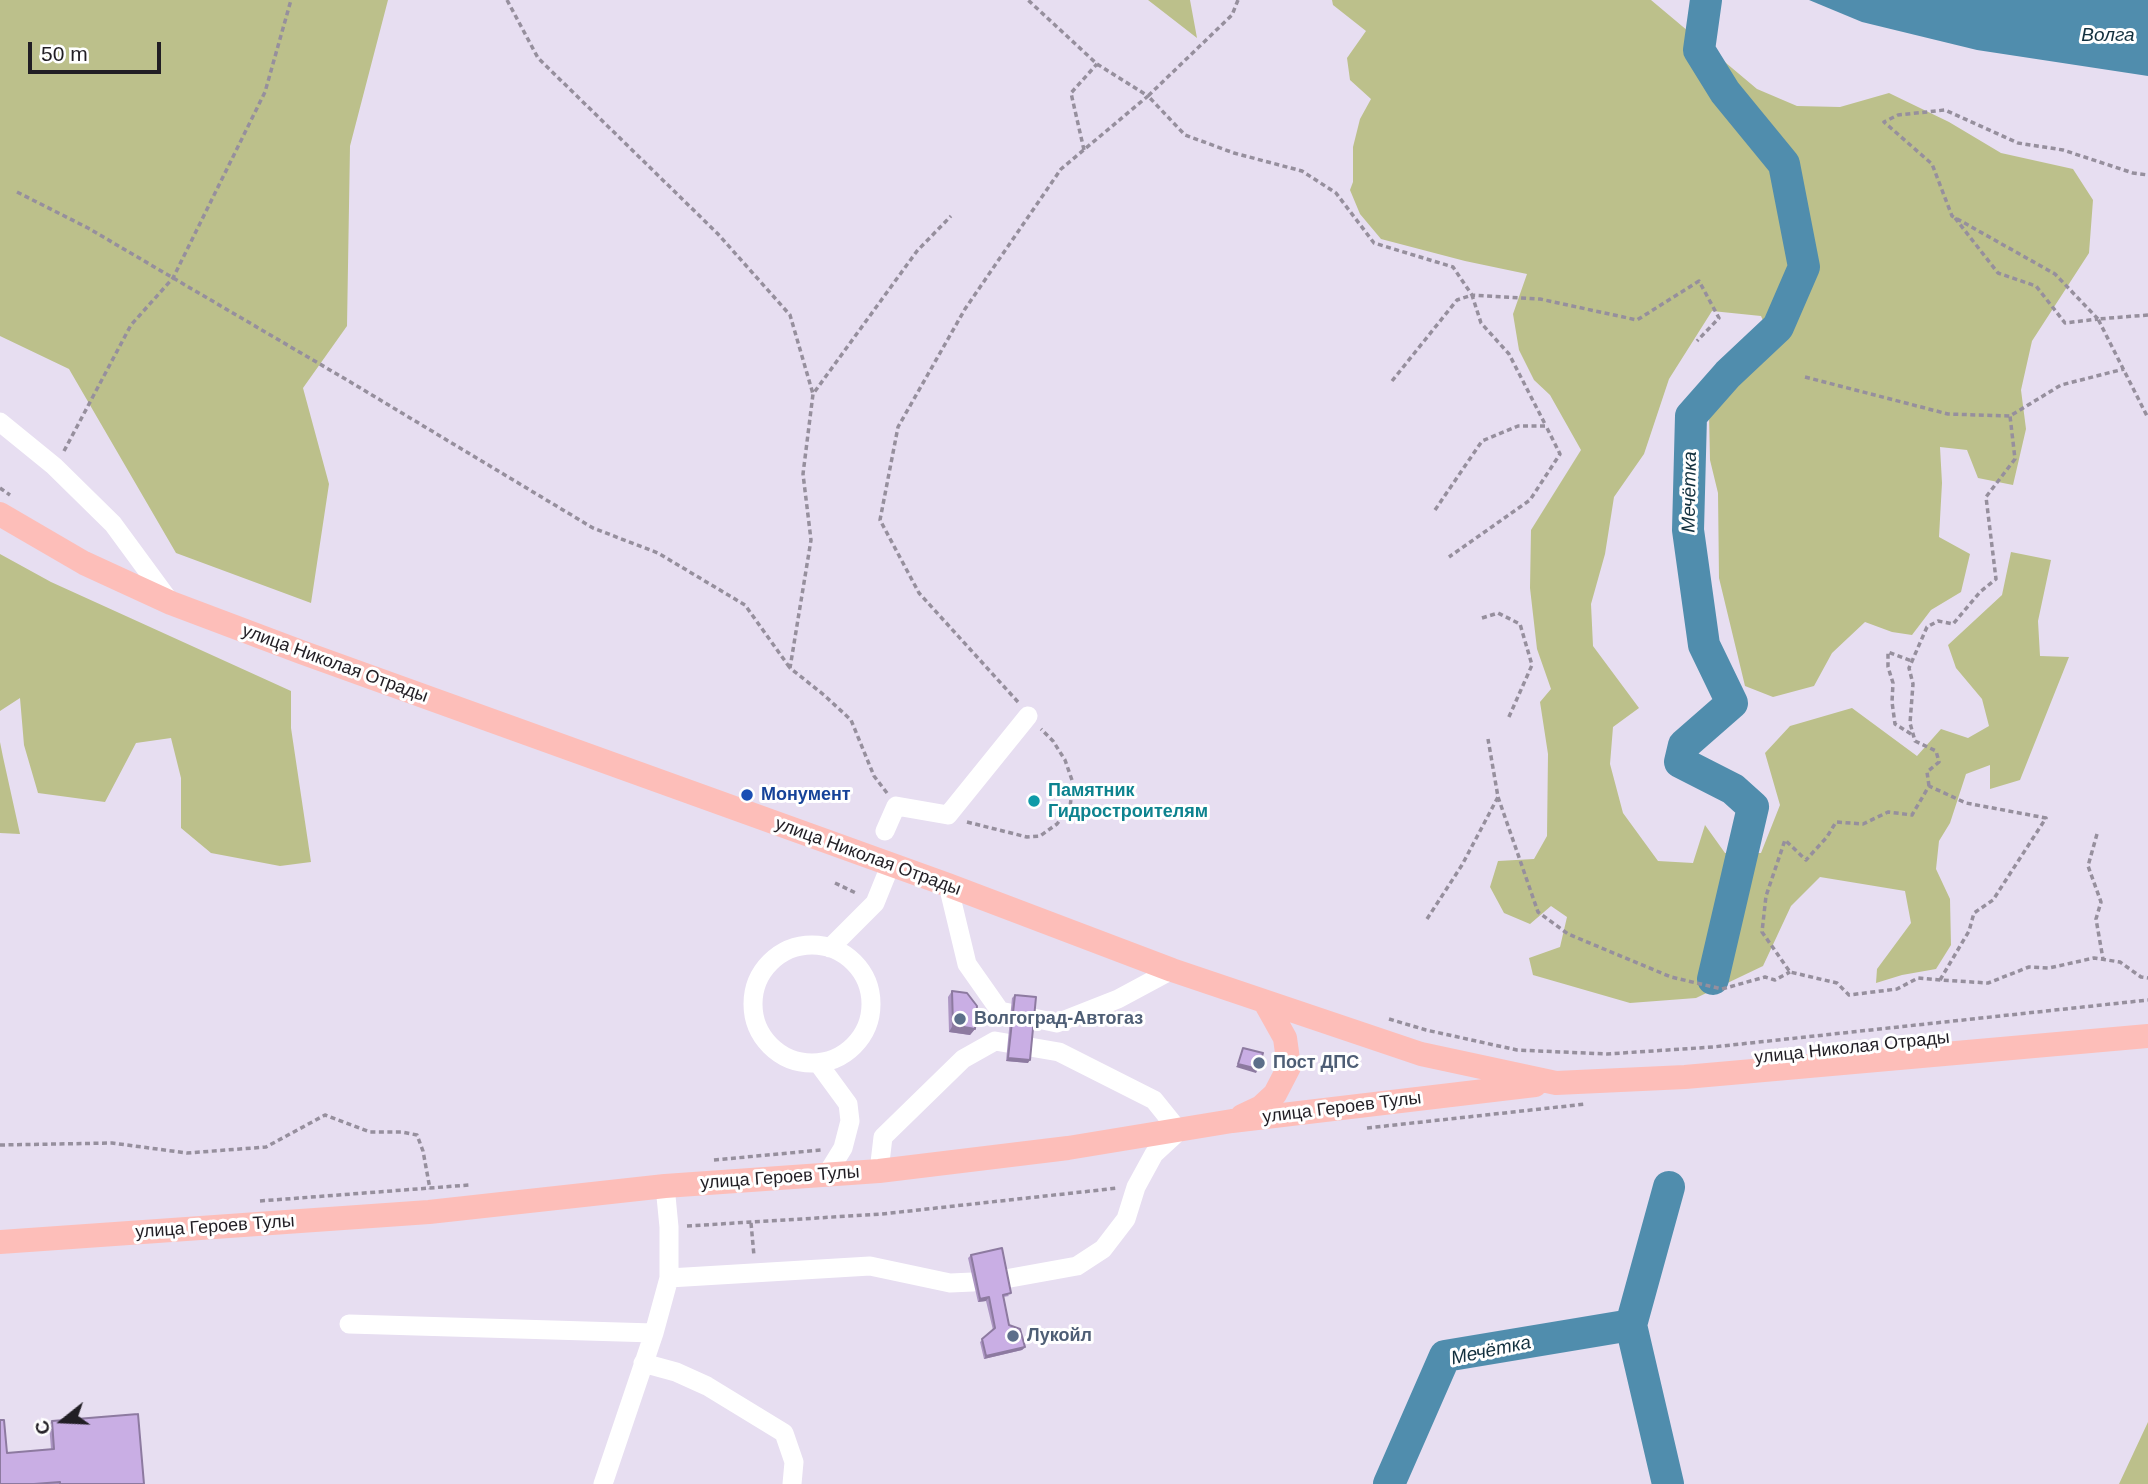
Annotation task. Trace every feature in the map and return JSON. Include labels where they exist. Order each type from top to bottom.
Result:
[{"type":"main road","name":"улица Николая Отрады","points":[[10,507],[84,563],[171,603],[1266,1004],[1421,1054],[1556,1083],[1685,1077],[2148,1036]]},
{"type":"main road","points":[[1232,1121],[1261,1107],[1275,1094],[1289,1067],[1285,1038],[1266,1004]]},
{"type":"main road","name":"улица Николая Отрады","points":[[1556,1083],[1685,1064],[2148,1019]]},
{"type":"main road","name":"улица Героев Тулы","points":[[0,1242],[429,1200],[879,1171],[1068,1148],[1232,1121],[1556,1083]]},
{"type":"street","points":[[0,422],[54,466],[113,524],[171,603]]},
{"type":"street","points":[[885,831],[896,806],[948,814],[1028,716]]},
{"type":"street","points":[[830,948],[875,903],[890,866]]},
{"type":"street","points":[[948,886],[967,964],[1000,1011],[1057,1023],[1118,999],[1172,970]]},
{"type":"street","points":[[808,945],[830,948],[850,959],[864,977],[871,999],[868,1022],[858,1042],[840,1056],[818,1063],[795,1061],[773,1050],[758,1030],[752,1007],[756,983],[768,964],[786,950],[808,945]]},
{"type":"street","points":[[879,1171],[883,1137],[963,1059],[995,1041],[1059,1052],[1154,1100],[1179,1131],[1154,1154],[1136,1186],[1126,1219],[1103,1249],[1077,1266],[1005,1279]]},
{"type":"street","points":[[818,1063],[848,1104],[850,1121],[843,1148],[827,1174]]},
{"type":"street","points":[[603,1484],[654,1333],[669,1278],[669,1227],[665,1186]]},
{"type":"street","points":[[669,1278],[870,1266],[950,1283],[973,1282]]},
{"type":"street","points":[[349,1324],[654,1333]]},
{"type":"street","points":[[643,1363],[676,1372],[707,1386],[784,1433],[794,1462],[792,1484]]},
{"type":"path","points":[[54,466],[76,431],[131,325],[173,278],[265,92],[291,0]]},
{"type":"path","points":[[507,0],[538,58],[718,234],[790,315],[813,394],[803,474],[811,540],[790,668]]},
{"type":"path","points":[[1028,0],[1097,64],[1147,96],[1185,135],[1234,153],[1302,171],[1336,193],[1374,243],[1453,267],[1472,295],[1481,323],[1509,354],[1560,454],[1530,500],[1449,557]]},
{"type":"path","points":[[948,814],[979,827],[1027,837],[1040,836],[1057,824],[1070,807],[1073,783],[1065,760],[1053,741],[919,593],[880,520],[898,427],[965,309],[1061,169],[1147,96],[1232,15],[1238,0]]},
{"type":"path","points":[[1084,150],[1071,93],[1097,64]]},
{"type":"path","points":[[2148,175],[2133,173],[2063,150],[2018,143],[1945,110],[1898,115],[1884,121],[1932,164],[1952,216],[1998,273],[2036,286],[2065,323],[2148,315]]},
{"type":"path","points":[[18,192],[88,228],[593,528],[658,553],[745,605],[790,668],[850,720],[874,776],[896,806]]},
{"type":"path","points":[[813,394],[918,251],[951,216]]},
{"type":"path","points":[[1952,216],[2055,274],[2098,319],[2148,418]]},
{"type":"path","points":[[1392,381],[1457,300],[1472,295],[1540,299],[1637,320],[1699,281],[1719,318],[1697,341]]},
{"type":"path","points":[[1805,377],[1948,414],[2010,416],[2061,385],[2124,369]]},
{"type":"path","points":[[2010,416],[2015,458],[1986,497],[1996,579],[1980,592],[1953,624],[1938,621],[1927,627],[1909,668],[1913,684],[1910,723],[1914,741],[1936,751],[1939,762],[1927,772],[1929,786],[1912,815],[1888,812],[1863,824],[1836,822],[1827,837],[1806,859],[1785,839],[1766,896],[1762,932],[1790,972],[1837,983],[1849,995],[1897,989],[1918,978],[1988,983],[2029,967],[2049,968],[2094,958],[2120,962],[2141,977],[2148,978]]},
{"type":"path","points":[[1435,510],[1482,441],[1518,426],[1546,426]]},
{"type":"path","points":[[0,488],[10,507]]},
{"type":"path","points":[[1482,618],[1498,612],[1521,625],[1532,665],[1508,719]]},
{"type":"path","points":[[1912,661],[1888,652],[1895,724],[1913,735]]},
{"type":"path","points":[[1488,739],[1498,797],[1538,912],[1568,933],[1671,977],[1723,989],[1765,977],[1775,981],[1790,972]]},
{"type":"path","points":[[1929,786],[1966,803],[2046,818],[1993,900],[1974,913],[1969,931],[1940,980]]},
{"type":"path","points":[[1427,919],[1462,866],[1498,797]]},
{"type":"path","points":[[2097,834],[2088,866],[2101,902],[2096,919],[2103,959]]},
{"type":"path","points":[[835,883],[875,903]]},
{"type":"path","points":[[1388,1019],[1517,1050],[1607,1054],[1713,1047],[2148,1000]]},
{"type":"path","points":[[0,1145],[112,1143],[187,1153],[266,1147],[325,1115],[370,1132],[401,1132],[417,1136],[424,1151],[429,1200]]},
{"type":"path","points":[[706,1160],[843,1148]]},
{"type":"path","points":[[250,1202],[429,1200],[472,1184]]},
{"type":"path","points":[[669,1227],[882,1214],[1136,1186]]},
{"type":"path","points":[[751,1223],[756,1272]]},
{"type":"green space","points":[[0,0],[388,0],[350,146],[347,326],[303,388],[329,484],[311,603],[176,553],[69,369],[0,336]]},
{"type":"green space","points":[[1148,0],[1190,0],[1197,38]]},
{"type":"green space","points":[[1332,0],[1651,0],[1757,89],[1797,106],[1840,107],[1889,93],[1949,122],[2001,153],[2073,169],[2093,200],[2089,253],[2032,341],[2021,390],[2026,429],[2013,485],[1978,478],[1967,450],[1940,447],[1942,483],[1939,537],[1970,554],[1961,592],[1931,610],[1912,635],[1892,632],[1865,622],[1832,653],[1814,686],[1773,697],[1745,686],[1719,578],[1718,493],[1710,460],[1709,415],[1738,380],[1775,348],[1761,316],[1712,311],[1669,379],[1644,454],[1614,497],[1605,554],[1591,604],[1593,646],[1639,708],[1613,727],[1610,764],[1623,813],[1658,861],[1693,863],[1705,825],[1725,853],[1761,853],[1780,805],[1765,753],[1790,726],[1852,708],[1917,756],[1941,729],[1968,738],[1989,726],[1982,699],[1956,668],[1948,645],[2002,595],[2011,552],[2051,560],[2038,621],[2040,656],[2069,657],[2020,780],[1990,789],[1990,765],[1966,774],[1950,823],[1939,841],[1936,869],[1950,899],[1951,945],[1936,969],[1876,983],[1877,969],[1911,923],[1905,891],[1820,877],[1791,906],[1763,966],[1696,998],[1630,1003],[1533,975],[1529,958],[1560,947],[1567,917],[1551,906],[1530,924],[1504,913],[1490,887],[1498,861],[1534,859],[1547,836],[1548,754],[1540,702],[1551,689],[1537,649],[1530,588],[1531,530],[1581,450],[1550,395],[1534,380],[1519,350],[1513,314],[1527,274],[1381,239],[1360,214],[1350,190],[1353,182],[1353,147],[1360,119],[1371,99],[1350,80],[1347,58],[1366,31],[1333,5]]},
{"type":"green space","points":[[0,554],[51,582],[291,691],[291,728],[311,862],[280,866],[211,853],[181,828],[181,778],[171,738],[136,743],[105,802],[38,793],[24,745],[20,698],[0,711]]},
{"type":"green space","points":[[0,742],[3,757],[20,834],[0,833]]},
{"type":"green space","points":[[2148,1422],[2148,1484],[2119,1484]]},
{"type":"water","name":"Волга","points":[[1809,0],[2148,0],[2148,76],[1977,50],[1862,22]]},
{"type":"building","points":[[952,991],[967,993],[977,1006],[975,1029],[953,1025]]},
{"type":"building","points":[[1015,995],[1036,997],[1030,1060],[1008,1058]]},
{"type":"building","points":[[1243,1048],[1263,1053],[1258,1069],[1238,1064]]},
{"type":"building","points":[[1002,1248],[1011,1293],[1003,1295],[1009,1325],[1020,1329],[1025,1347],[986,1356],[982,1339],[995,1328],[989,1297],[980,1299],[971,1255]]},
{"type":"building","points":[[138,1414],[144,1484],[0,1484],[0,1420],[4,1420],[7,1453],[54,1449],[52,1421]]},
{"type":"waterway","name":"Мечётка","points":[[1706,0],[1699,50],[1725,92],[1784,164],[1804,267],[1778,327],[1728,374],[1691,416],[1688,530],[1704,645],[1732,703],[1684,745],[1680,762],[1733,789],[1753,807],[1713,979]]},
{"type":"waterway","name":"Мечётка","points":[[1668,1484],[1631,1325],[1669,1187]]},
{"type":"waterway","name":"Мечётка","points":[[1389,1484],[1445,1356],[1631,1325]]},
{"type":"place","name":"Монумент","points":[[747,795]]},
{"type":"place","name":"Памятник Гидростроителям","points":[[1034,801]]},
{"type":"place","name":"Волгоград-Автогаз","points":[[960,1019]]},
{"type":"place","name":"Пост ДПС","points":[[1259,1063]]},
{"type":"place","name":"Лукойл","points":[[1013,1336]]}]
